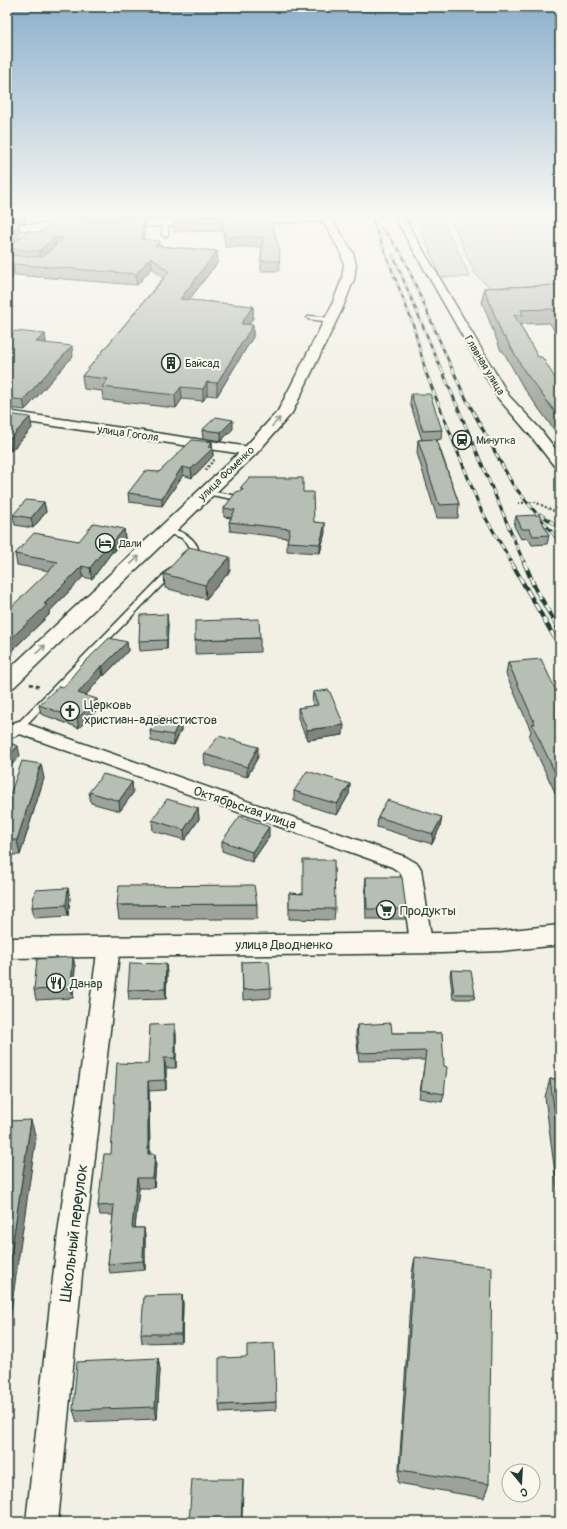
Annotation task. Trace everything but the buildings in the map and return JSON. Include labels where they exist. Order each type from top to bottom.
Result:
[{"type":"street","name":"улица Фоменко","points":[[9,678],[250,451],[285,413],[331,320],[345,287]]},
{"type":"street","name":"Главная улица","points":[[440,287],[504,398],[535,432],[560,464]]},
{"type":"street","name":"улица Гоголя","points":[[7,415],[250,451]]},
{"type":"street","name":"Октябрьская улица","points":[[13,730],[399,862],[411,869],[422,943]]},
{"type":"street","name":"улица Дводненко","points":[[7,948],[422,943],[505,941],[560,935]]},
{"type":"street","name":"Школьный переулок","points":[[42,1522],[72,1233],[108,946]]},
{"type":"lane","points":[[310,318],[331,320]]},
{"type":"lane","points":[[206,492],[238,498]]},
{"type":"lane","points":[[13,730],[194,548],[193,542],[187,537],[165,531]]},
{"type":"path","points":[[201,473],[229,448]]},
{"type":"path","points":[[518,503],[535,502],[554,511]]},
{"type":"shaded area","points":[[492,287],[560,287],[560,299]]},
{"type":"railway","points":[[399,287],[413,324],[425,369]]},
{"type":"railway","points":[[407,287],[441,369]]},
{"type":"railway","points":[[417,287],[452,369]]},
{"type":"railway","points":[[424,368],[481,510],[512,563]]},
{"type":"railway","points":[[441,368],[524,563]]},
{"type":"railway","points":[[452,368],[463,393],[513,485],[560,542]]},
{"type":"railway","points":[[540,514],[560,528]]},
{"type":"railway","points":[[511,562],[560,647]]},
{"type":"railway","points":[[524,562],[535,588],[560,631]]},
{"type":"place","name":"Байсад","points":[[171,363]]},
{"type":"place","name":"Минутка","points":[[462,440]]},
{"type":"place","name":"Дали","points":[[105,543]]},
{"type":"place","name":"Церковь христиан-адвенстистов","points":[[70,711]]},
{"type":"place","name":"Продукты","points":[[386,910]]},
{"type":"place","name":"Данар","points":[[56,983]]}]
